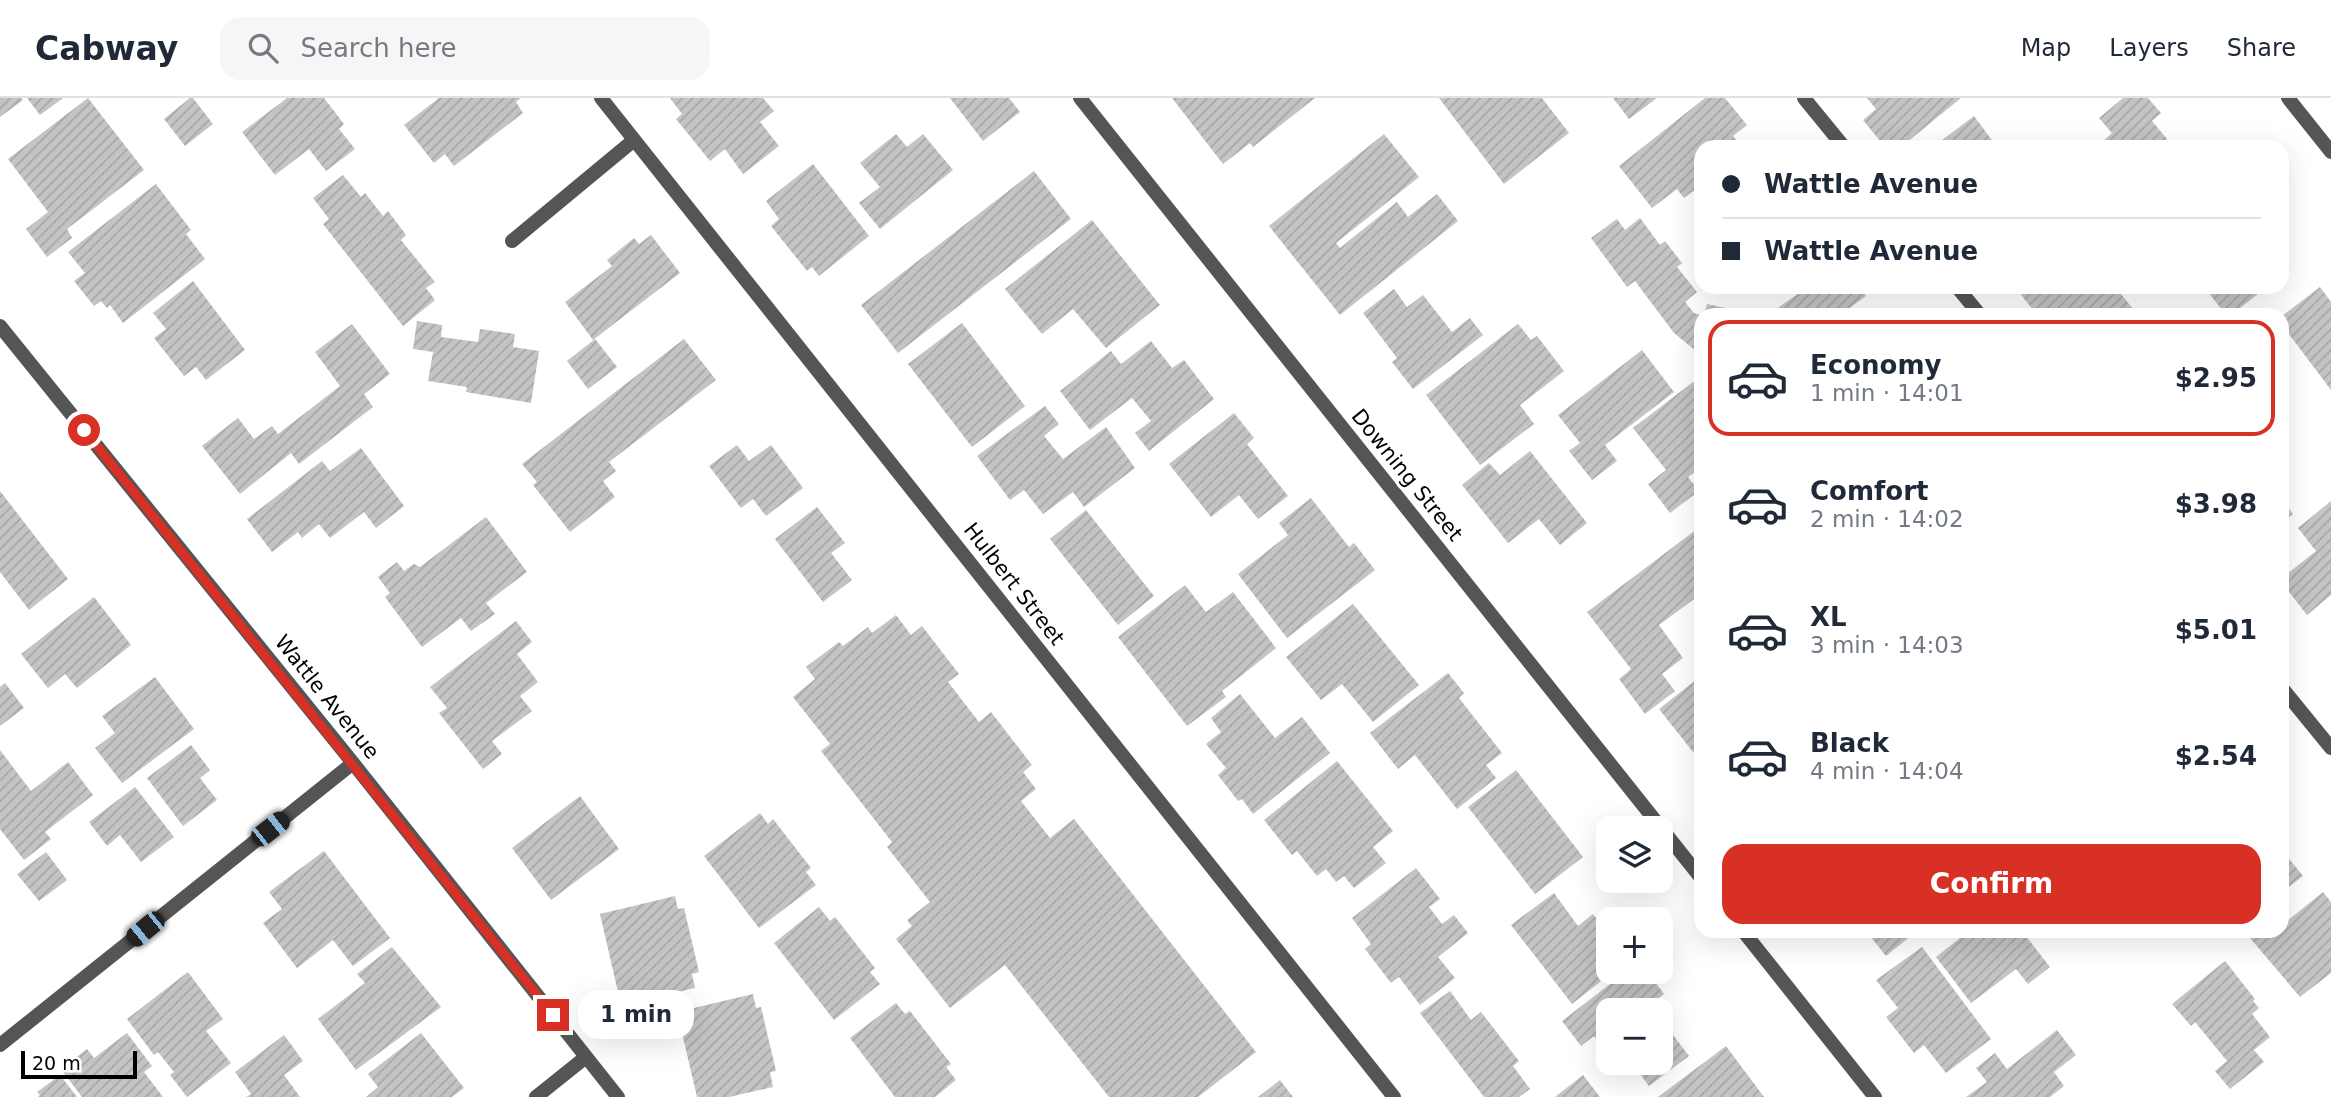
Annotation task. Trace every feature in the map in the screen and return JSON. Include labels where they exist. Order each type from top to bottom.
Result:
[{"type":"street","name":"Hulbert Street","points":[[601,98],[1394,1097]]},
{"type":"street","name":"Downing Street","points":[[1080,98],[1694,869]]},
{"type":"street","points":[[1804,98],[1837,140]]},
{"type":"street","points":[[2288,98],[2331,152]]},
{"type":"street","points":[[512,241],[634,140]]},
{"type":"street","points":[[1963,294],[1974,308]]},
{"type":"street","name":"Wattle Avenue","points":[[0,326],[353,763],[618,1097]]},
{"type":"street","points":[[2289,697],[2331,748]]},
{"type":"street","points":[[0,1045],[353,763]]},
{"type":"street","points":[[1749,938],[1875,1097]]},
{"type":"street","points":[[536,1097],[586,1057]]},
{"type":"building","points":[[0,98],[21,98],[23,100],[0,117]]},
{"type":"building","points":[[27,98],[63,98],[40,115]]},
{"type":"building","points":[[88,98],[144,170],[67,229],[72,238],[47,257],[26,229],[48,212],[8,159]]},
{"type":"building","points":[[193,98],[213,124],[185,146],[164,119]]},
{"type":"building","points":[[287,98],[324,98],[344,124],[339,129],[355,149],[326,171],[309,149],[275,175],[242,132]]},
{"type":"building","points":[[439,98],[521,98],[516,102],[523,113],[454,166],[445,154],[434,163],[404,125]]},
{"type":"building","points":[[670,98],[763,98],[774,111],[760,122],[779,146],[743,174],[725,149],[710,161],[676,119],[682,114]]},
{"type":"building","points":[[950,98],[1009,98],[1020,112],[983,141]]},
{"type":"building","points":[[1172,98],[1315,98],[1253,147],[1250,143],[1223,164]]},
{"type":"building","points":[[1439,98],[1542,98],[1569,133],[1504,184]]},
{"type":"building","points":[[1613,98],[1657,98],[1629,119]]},
{"type":"building","points":[[1705,98],[1725,98],[1747,125],[1733,136],[1736,140],[1694,140],[1694,190],[1684,198],[1677,189],[1652,208],[1619,166]]},
{"type":"building","points":[[1867,98],[1961,98],[1910,140],[1879,140],[1863,120],[1876,109]]},
{"type":"building","points":[[2123,98],[2148,98],[2161,113],[2152,121],[2167,139],[2104,140],[2112,133],[2099,118]]},
{"type":"building","points":[[1974,116],[1992,140],[1942,140]]},
{"type":"building","points":[[896,134],[907,147],[923,134],[953,170],[880,229],[859,203],[880,187],[860,163]]},
{"type":"building","points":[[1384,134],[1419,177],[1336,243],[1340,248],[1397,202],[1408,217],[1437,194],[1458,221],[1340,315],[1269,226]]},
{"type":"building","points":[[813,164],[869,236],[819,276],[812,267],[807,271],[771,226],[779,219],[766,201]]},
{"type":"building","points":[[1034,171],[1071,219],[898,353],[861,305]]},
{"type":"building","points":[[343,175],[361,197],[365,193],[383,216],[388,211],[406,235],[401,240],[435,282],[426,288],[435,300],[403,326],[323,224],[329,219],[313,198]]},
{"type":"building","points":[[156,184],[191,230],[186,234],[205,259],[123,323],[110,305],[107,308],[101,301],[94,306],[74,281],[85,273],[68,252]]},
{"type":"building","points":[[1640,218],[1660,245],[1665,241],[1682,263],[1677,267],[1694,288],[1695,294],[1685,302],[1694,313],[1694,349],[1674,333],[1635,281],[1627,287],[1591,238],[1617,219],[1625,230]]},
{"type":"building","points":[[1092,220],[1160,305],[1106,348],[1073,309],[1042,334],[1005,289]]},
{"type":"building","points":[[651,235],[680,273],[593,340],[565,302],[612,266],[607,260],[634,238],[639,244]]},
{"type":"building","points":[[193,281],[245,350],[206,380],[196,367],[184,376],[154,338],[166,329],[153,313]]},
{"type":"building","points":[[2320,287],[2331,302],[2331,390],[2289,334],[2289,311]]},
{"type":"building","points":[[1394,289],[1407,307],[1423,295],[1452,332],[1470,318],[1483,335],[1413,389],[1392,362],[1397,358],[1363,313]]},
{"type":"building","points":[[1798,294],[1866,296],[1850,308],[1779,307]]},
{"type":"building","points":[[2020,294],[2121,294],[2132,308],[2032,308]]},
{"type":"building","points":[[2210,294],[2258,294],[2240,308],[2220,308]]},
{"type":"building","points":[[1707,304],[1725,308],[1706,308]]},
{"type":"building","points":[[417,321],[442,325],[441,337],[478,342],[480,329],[515,334],[513,347],[539,351],[531,403],[466,392],[467,387],[428,381],[433,352],[413,349]]},
{"type":"building","points":[[962,323],[1025,406],[972,447],[908,364]]},
{"type":"building","points":[[352,324],[390,374],[364,394],[373,407],[299,464],[291,453],[240,494],[202,446],[238,418],[254,439],[272,426],[278,434],[340,386],[315,352]]},
{"type":"building","points":[[1518,324],[1531,340],[1537,336],[1564,371],[1520,405],[1534,424],[1480,465],[1426,395]]},
{"type":"building","points":[[595,339],[617,367],[588,389],[567,361]]},
{"type":"building","points":[[684,339],[716,380],[609,462],[616,471],[603,481],[615,497],[570,532],[533,485],[537,482],[522,464]]},
{"type":"building","points":[[1151,341],[1172,368],[1184,360],[1214,399],[1149,451],[1135,433],[1151,421],[1132,398],[1090,430],[1060,391],[1111,351],[1121,364]]},
{"type":"building","points":[[1642,350],[1674,392],[1605,445],[1617,461],[1592,480],[1569,451],[1580,443],[1558,415]]},
{"type":"building","points":[[1694,383],[1694,472],[1688,477],[1694,485],[1694,495],[1670,513],[1648,484],[1666,470],[1633,428]]},
{"type":"building","points":[[1045,406],[1059,424],[1044,436],[1063,459],[1106,427],[1135,468],[1084,507],[1073,492],[1043,514],[1024,490],[1010,500],[977,456]]},
{"type":"building","points":[[1234,413],[1254,438],[1247,444],[1288,496],[1258,519],[1239,495],[1211,517],[1169,464]]},
{"type":"building","points":[[737,445],[749,461],[771,445],[803,488],[766,516],[753,499],[741,508],[709,466]]},
{"type":"building","points":[[361,448],[404,506],[376,528],[364,512],[330,538],[319,524],[302,538],[298,532],[272,552],[247,519],[322,461],[330,471]]},
{"type":"building","points":[[1530,451],[1587,523],[1560,545],[1539,519],[1508,543],[1462,485],[1489,463],[1500,475]]},
{"type":"building","points":[[0,491],[68,579],[29,610],[0,572]]},
{"type":"building","points":[[1311,498],[1349,547],[1354,543],[1375,570],[1287,638],[1238,574],[1288,535],[1279,523]]},
{"type":"building","points":[[2331,501],[2331,595],[2307,615],[2289,592],[2289,572],[2316,551],[2298,528]]},
{"type":"building","points":[[817,507],[845,543],[831,553],[852,580],[823,602],[775,539]]},
{"type":"building","points":[[1086,510],[1154,596],[1118,625],[1050,539]]},
{"type":"building","points":[[486,517],[527,572],[486,603],[495,614],[471,631],[461,618],[422,647],[385,597],[390,593],[378,577],[397,562],[404,571],[414,564],[420,567]]},
{"type":"building","points":[[1694,531],[1694,599],[1659,625],[1683,658],[1662,674],[1675,691],[1645,714],[1619,679],[1631,669],[1587,612]]},
{"type":"building","points":[[1185,585],[1206,612],[1233,592],[1276,648],[1222,691],[1226,697],[1187,726],[1118,637]]},
{"type":"building","points":[[94,597],[131,645],[77,688],[65,674],[48,688],[21,654]]},
{"type":"building","points":[[1353,604],[1419,685],[1373,722],[1342,684],[1321,700],[1286,657]]},
{"type":"building","points":[[896,615],[911,635],[922,626],[959,674],[948,682],[979,722],[991,712],[1032,765],[1023,772],[1036,789],[1021,801],[1050,838],[1074,819],[1256,1052],[1198,1097],[1109,1097],[1005,965],[950,1008],[896,939],[912,926],[907,920],[930,902],[887,847],[892,842],[821,751],[830,744],[793,697],[815,679],[806,667],[839,642],[843,646],[868,627],[872,633]]},
{"type":"building","points":[[516,621],[532,642],[517,654],[538,682],[520,696],[532,711],[492,741],[502,754],[483,769],[439,713],[447,708],[430,687]]},
{"type":"building","points":[[1448,673],[1464,693],[1459,698],[1502,753],[1486,765],[1496,778],[1457,809],[1415,755],[1398,769],[1370,733]]},
{"type":"building","points":[[155,677],[194,729],[122,783],[95,748],[115,733],[102,716]]},
{"type":"building","points":[[1694,682],[1694,753],[1659,709]]},
{"type":"building","points":[[5,683],[24,708],[0,726],[0,687]]},
{"type":"building","points":[[1240,694],[1275,738],[1302,717],[1330,753],[1253,814],[1242,799],[1238,801],[1218,775],[1226,768],[1206,744],[1221,732],[1211,718]]},
{"type":"building","points":[[191,745],[210,770],[200,778],[217,800],[183,826],[147,778]]},
{"type":"building","points":[[0,750],[31,791],[68,762],[93,795],[45,832],[51,839],[24,860],[0,829]]},
{"type":"building","points":[[1337,761],[1393,831],[1373,847],[1386,863],[1354,888],[1344,876],[1336,882],[1326,869],[1317,876],[1297,851],[1292,855],[1264,820]]},
{"type":"building","points":[[1516,770],[1583,857],[1535,894],[1468,807]]},
{"type":"building","points":[[135,787],[174,837],[141,862],[120,835],[107,846],[89,822]]},
{"type":"building","points":[[580,796],[619,849],[551,900],[512,848]]},
{"type":"building","points":[[760,813],[768,824],[773,819],[811,868],[806,872],[816,885],[759,928],[704,856]]},
{"type":"building","points":[[324,851],[390,938],[353,966],[333,940],[297,968],[263,923],[282,909],[269,892]]},
{"type":"building","points":[[46,852],[67,880],[39,901],[17,874]]},
{"type":"building","points":[[2289,859],[2303,876],[2289,887]]},
{"type":"building","points":[[1416,868],[1440,899],[1429,907],[1442,924],[1454,915],[1468,933],[1438,957],[1455,978],[1420,1005],[1399,977],[1391,983],[1365,949],[1371,944],[1352,918]]},
{"type":"building","points":[[2323,892],[2331,902],[2331,973],[2300,997],[2250,938],[2289,938],[2289,919]]},
{"type":"building","points":[[1554,893],[1578,926],[1593,914],[1596,918],[1597,984],[1572,1004],[1511,925]]},
{"type":"building","points":[[675,896],[678,909],[684,908],[699,972],[692,974],[695,988],[621,1005],[600,914]]},
{"type":"building","points":[[819,907],[830,921],[835,917],[875,968],[870,972],[880,984],[834,1020],[774,943]]},
{"type":"building","points":[[1872,938],[1908,938],[1886,956]]},
{"type":"building","points":[[1960,938],[2027,938],[2050,967],[2028,984],[2016,969],[1971,1003],[1936,957]]},
{"type":"building","points":[[392,947],[441,1007],[356,1070],[318,1019],[365,983],[357,974]]},
{"type":"building","points":[[1922,947],[1991,1039],[1946,1073],[1924,1045],[1914,1053],[1886,1017],[1898,1008],[1876,980]]},
{"type":"building","points":[[2225,961],[2255,999],[2253,1001],[2259,1008],[2252,1014],[2270,1037],[2254,1050],[2264,1062],[2230,1089],[2215,1071],[2227,1061],[2195,1022],[2191,1026],[2172,1004]]},
{"type":"building","points":[[188,972],[223,1019],[206,1031],[231,1063],[187,1097],[170,1075],[174,1072],[158,1052],[154,1055],[127,1019]]},
{"type":"building","points":[[1610,984],[1657,984],[1664,994],[1659,998],[1596,998],[1596,1039],[1594,1036],[1581,1046],[1562,1021]]},
{"type":"building","points":[[1450,991],[1471,1020],[1481,1012],[1519,1061],[1513,1066],[1530,1089],[1519,1097],[1484,1097],[1420,1013]]},
{"type":"building","points":[[753,994],[756,1008],[761,1007],[776,1071],[770,1072],[773,1087],[729,1097],[697,1097],[677,1012]]},
{"type":"building","points":[[896,1003],[905,1014],[910,1011],[951,1064],[946,1067],[956,1080],[935,1097],[895,1097],[850,1038]]},
{"type":"building","points":[[2057,1030],[2076,1055],[2054,1072],[2064,1086],[2050,1097],[1966,1097],[1987,1082],[1976,1068],[1995,1053],[2007,1069]]},
{"type":"building","points":[[127,1033],[152,1066],[144,1072],[163,1097],[82,1097],[61,1069],[87,1049],[94,1058]]},
{"type":"building","points":[[421,1033],[464,1088],[452,1097],[366,1097],[378,1087],[368,1074]]},
{"type":"building","points":[[284,1035],[303,1061],[284,1075],[300,1097],[246,1097],[251,1094],[235,1072]]},
{"type":"building","points":[[1673,1035],[1689,1056],[1673,1068]]},
{"type":"building","points":[[1726,1046],[1764,1097],[1658,1097]]},
{"type":"building","points":[[60,1075],[77,1097],[38,1097],[40,1095],[37,1092]]},
{"type":"building","points":[[1583,1075],[1600,1097],[1555,1097]]},
{"type":"building","points":[[1641,1075],[1664,1075],[1649,1086]]},
{"type":"building","points":[[1280,1080],[1293,1097],[1258,1097]]},
{"type":"route","points":[[84,430],[553,1015]]}]
